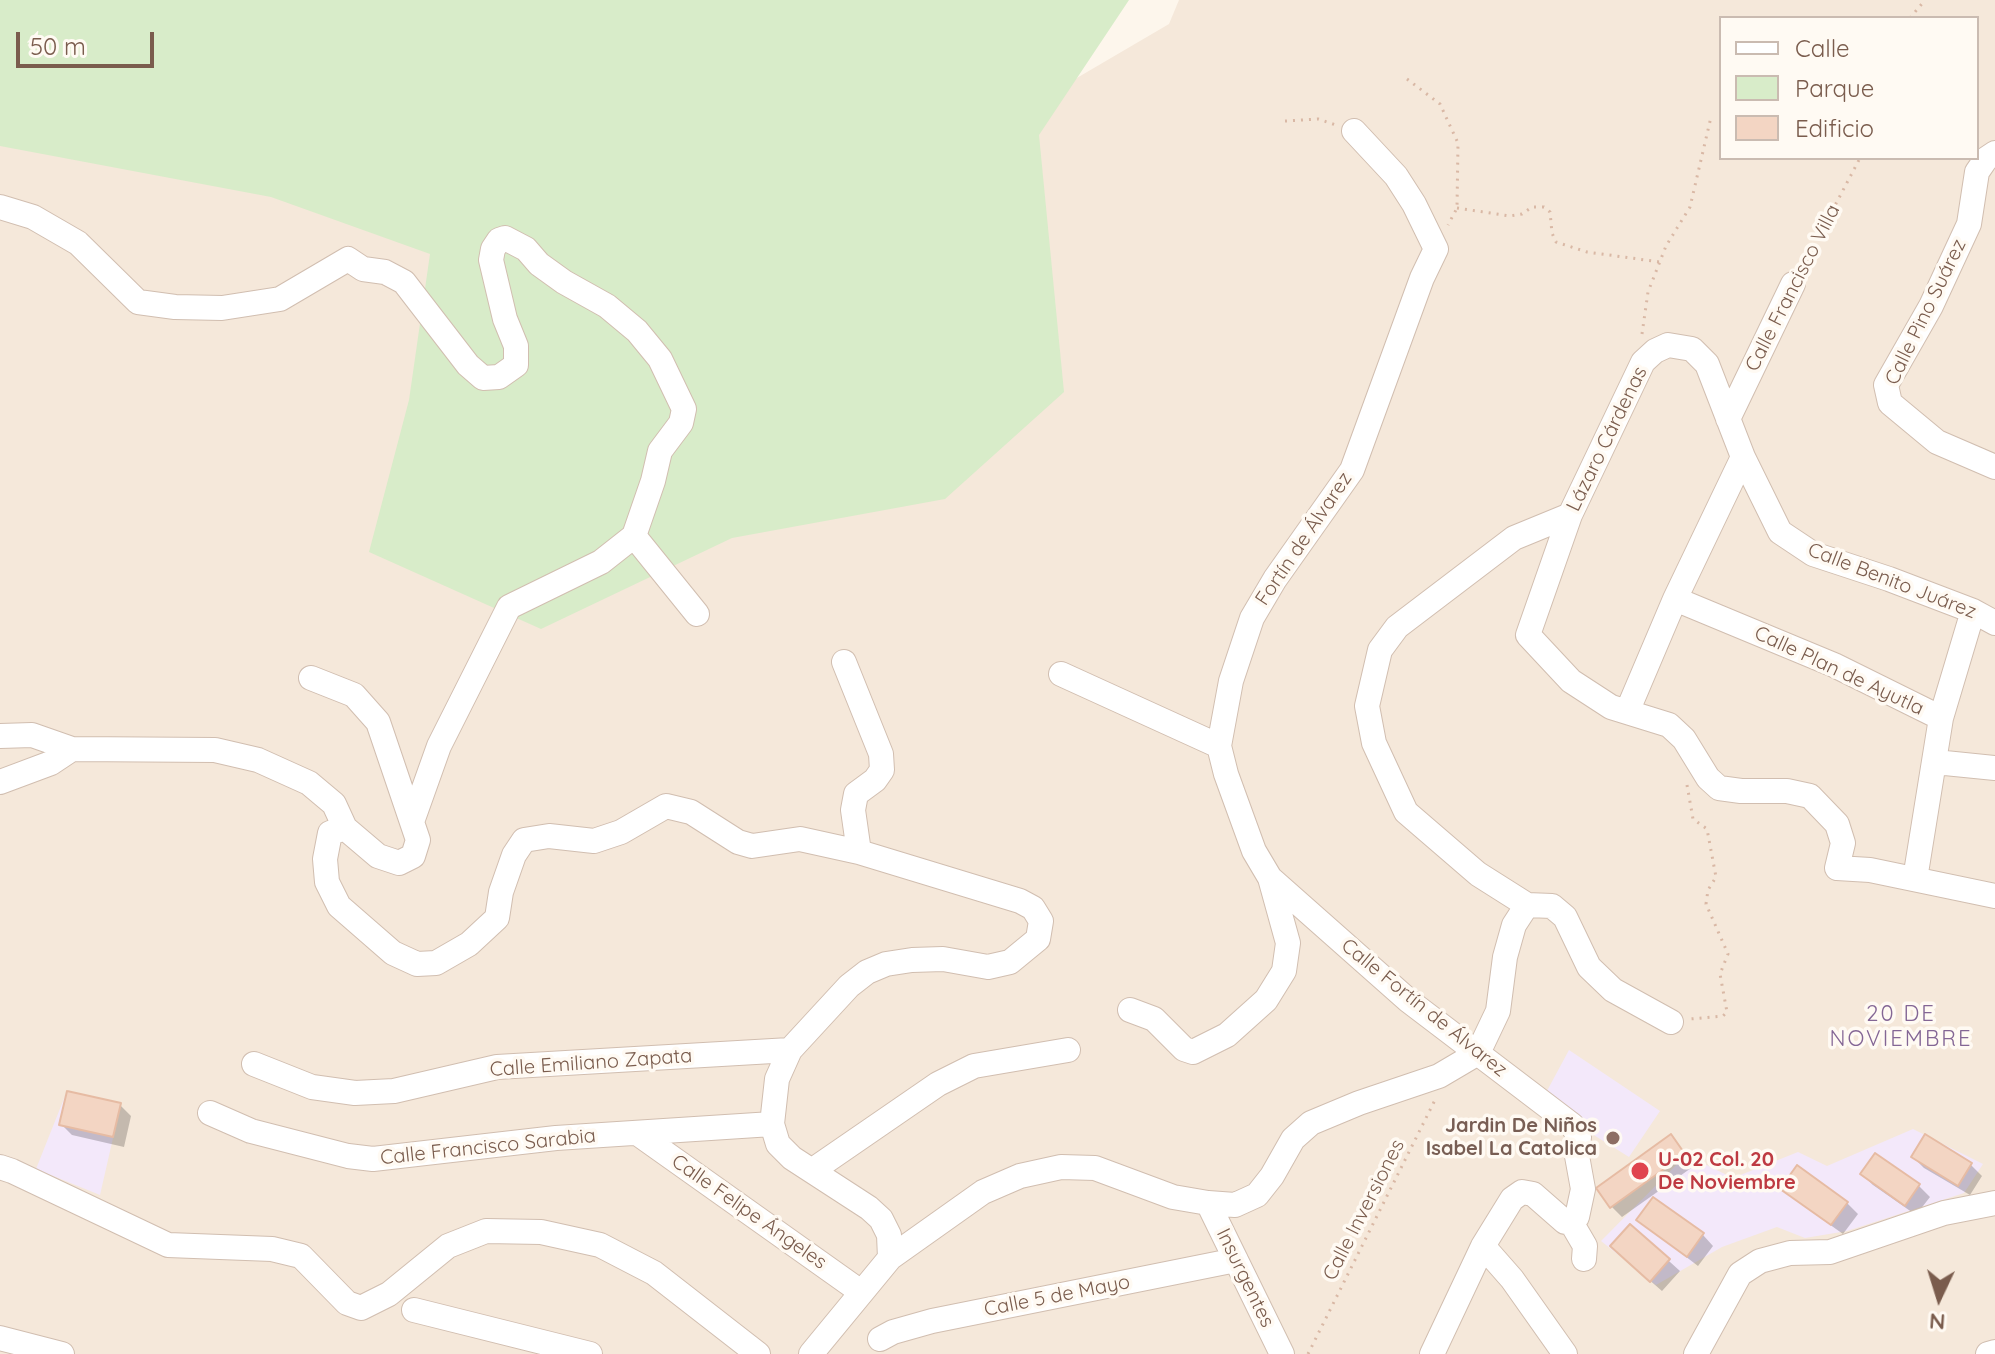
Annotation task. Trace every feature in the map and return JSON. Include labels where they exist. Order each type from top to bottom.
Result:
[{"type":"street","points":[[1354,131],[1396,176],[1436,249]]},
{"type":"street","name":"Calle Pino Suárez","points":[[1995,153],[1986,159],[1977,172],[1969,224],[1931,306],[1886,385],[1890,403],[1937,442],[1995,467]]},
{"type":"street","points":[[0,207],[33,217],[78,243],[138,302],[222,308],[280,299],[348,259],[363,269],[385,272],[404,282],[468,365],[483,378],[499,377],[516,365],[516,346],[505,319],[491,260],[493,249],[499,240],[505,238],[516,243],[564,282],[607,306],[637,331],[660,359],[684,409],[681,423],[660,451],[634,536],[601,562],[509,607],[439,746],[413,819]]},
{"type":"street","name":"Fortín de Álvarez","points":[[1270,878],[1254,851],[1219,746],[1231,681],[1252,618],[1275,579],[1352,470],[1422,278],[1436,249]]},
{"type":"street","name":"Calle Francisco Villa","points":[[1728,419],[1793,284]]},
{"type":"street","name":"Lázaro Cárdenas","points":[[1627,712],[1611,707],[1571,681],[1528,635],[1570,515],[1643,362],[1668,345],[1692,349],[1707,364],[1743,457]]},
{"type":"street","points":[[1743,457],[1675,599],[1627,712],[1669,725],[1684,739],[1708,778],[1719,788],[1787,791],[1810,796],[1837,824],[1843,843],[1837,868],[1870,870],[1995,896]]},
{"type":"street","name":"Calle Benito Juárez","points":[[1743,457],[1780,532],[1813,554],[1889,579],[1973,611],[1995,623]]},
{"type":"street","points":[[1570,515],[1514,538],[1397,627],[1380,650],[1367,706],[1374,743],[1406,812],[1478,874],[1527,905],[1552,906],[1565,917],[1589,967],[1613,990],[1671,1022]]},
{"type":"street","points":[[634,536],[697,614]]},
{"type":"street","name":"Calle Plan de Ayutla","points":[[1675,599],[1834,665],[1941,718],[1915,879]]},
{"type":"street","points":[[1941,718],[1973,611]]},
{"type":"street","points":[[844,662],[881,754],[882,770],[875,780],[856,794],[854,802],[859,852]]},
{"type":"street","points":[[1061,674],[1219,746]]},
{"type":"street","points":[[0,736],[32,735],[72,749],[215,750],[258,760],[309,783],[334,804],[345,828],[378,856],[399,863],[413,856],[418,840],[413,819],[378,722],[354,695],[311,678]]},
{"type":"street","points":[[0,748],[32,735]]},
{"type":"street","points":[[0,782],[51,763],[72,749]]},
{"type":"street","points":[[1935,762],[1995,768]]},
{"type":"street","points":[[345,828],[330,833],[325,859],[327,882],[339,906],[393,953],[417,964],[436,963],[469,944],[497,918],[514,855],[524,840],[549,836],[594,841],[621,832],[666,806],[691,812],[738,842],[752,846],[800,839],[859,852],[1020,901],[1033,908],[1041,921],[1038,939],[1010,962],[988,967],[943,959],[912,960],[886,964],[867,972],[849,986],[790,1050],[777,1079],[772,1124],[778,1144],[792,1158],[881,1219],[889,1235],[890,1258]]},
{"type":"street","points":[[1130,1010],[1154,1019],[1184,1049],[1193,1052],[1227,1035],[1266,1000],[1284,971],[1288,943],[1270,878]]},
{"type":"street","name":"Calle Fortín de Álvarez","points":[[1270,878],[1409,1001],[1572,1125],[1579,1137],[1577,1156],[1583,1189],[1581,1206],[1571,1222]]},
{"type":"street","points":[[811,1354],[890,1258],[983,1192],[1020,1176],[1061,1167],[1095,1168],[1173,1197],[1208,1203],[1235,1205],[1257,1195],[1293,1139],[1311,1123],[1439,1076],[1478,1053],[1498,1011],[1505,957],[1514,925],[1527,905]]},
{"type":"street","name":"Calle Emiliano Zapata","points":[[254,1064],[312,1087],[355,1093],[394,1091],[497,1067],[790,1050]]},
{"type":"street","points":[[813,1170],[938,1084],[974,1066],[1068,1050]]},
{"type":"street","name":"Calle Francisco Sarabia","points":[[210,1113],[251,1131],[348,1156],[373,1159],[556,1138],[772,1124]]},
{"type":"street","name":"Calle Felipe Ángeles","points":[[637,1133],[861,1292]]},
{"type":"street","points":[[0,1167],[168,1245],[272,1249],[301,1256],[347,1303],[361,1308],[389,1294],[448,1246],[486,1231],[541,1232],[600,1245],[654,1273],[758,1354]]},
{"type":"street","points":[[1432,1354],[1483,1246],[1512,1199],[1522,1192],[1533,1194],[1559,1218],[1571,1222],[1585,1246],[1584,1259]]},
{"type":"street","name":"Insurgentes","points":[[1208,1203],[1282,1354]]},
{"type":"street","points":[[1696,1354],[1740,1274],[1760,1261],[1790,1253],[1830,1252],[1944,1213],[1995,1203]]},
{"type":"street","points":[[1483,1246],[1512,1279],[1565,1354]]},
{"type":"street","name":"Calle 5 de Mayo","points":[[880,1339],[932,1321],[1236,1260]]},
{"type":"street","points":[[414,1310],[590,1354]]},
{"type":"street","points":[[0,1338],[62,1354]]},
{"type":"street","points":[[1988,1354],[1995,1352]]},
{"type":"path","points":[[1912,16],[1925,0]]},
{"type":"path","points":[[1407,79],[1440,104],[1458,143],[1457,208],[1436,249]]},
{"type":"path","points":[[1643,362],[1642,332],[1648,292],[1666,246],[1690,207],[1711,117]]},
{"type":"path","points":[[1285,121],[1318,119],[1354,131]]},
{"type":"path","name":"Calle Francisco Villa","points":[[1793,284],[1859,160]]},
{"type":"path","points":[[1457,208],[1510,216],[1522,214],[1532,207],[1544,207],[1550,212],[1556,242],[1587,252],[1660,262]]},
{"type":"path","points":[[1671,1022],[1723,1016],[1727,1012],[1720,974],[1728,954],[1706,904],[1708,890],[1716,877],[1707,829],[1693,819],[1687,798],[1687,781],[1691,775],[1708,778]]},
{"type":"path","name":"Calle Inversiones","points":[[1308,1354],[1437,1095],[1439,1076]]},
{"type":"shaded area","points":[[0,0],[749,270],[1169,24],[1179,0],[1995,0],[1995,1354],[0,1354]]},
{"type":"shaded area","points":[[1569,1050],[1660,1111],[1629,1157],[1541,1102]]},
{"type":"shaded area","points":[[67,1091],[121,1103],[100,1195],[36,1169]]},
{"type":"shaded area","points":[[1913,1129],[1983,1164],[1964,1193],[1847,1231],[1805,1238],[1777,1227],[1722,1247],[1656,1285],[1601,1241],[1686,1155],[1733,1178],[1798,1152],[1827,1166]]},
{"type":"green space","points":[[0,0],[1129,0],[1039,135],[1064,392],[945,499],[732,538],[541,629],[369,552],[409,400],[430,254],[271,197],[0,146]]},
{"type":"building","points":[[67,1091],[121,1103],[113,1137],[59,1125]]},
{"type":"building","name":"U-02 Col. 20 De Noviembre","points":[[1671,1134],[1685,1154],[1610,1208],[1596,1188]]},
{"type":"building","points":[[1925,1134],[1972,1163],[1958,1186],[1911,1157]]},
{"type":"building","points":[[1875,1153],[1920,1184],[1905,1206],[1860,1174]]},
{"type":"building","points":[[1797,1165],[1848,1202],[1831,1225],[1780,1189]]},
{"type":"building","points":[[1653,1197],[1704,1233],[1687,1257],[1636,1220]]},
{"type":"building","points":[[1630,1224],[1670,1259],[1650,1282],[1610,1246]]},
{"type":"place","name":"Jardin De Niños Isabel La Catolica","points":[[1613,1138]]},
{"type":"place","name":"U-02 Col. 20 De Noviembre","points":[[1640,1171]]},
{"type":"district","name":"20 DE NOVIEMBRE","points":[[1901,1026]]}]
